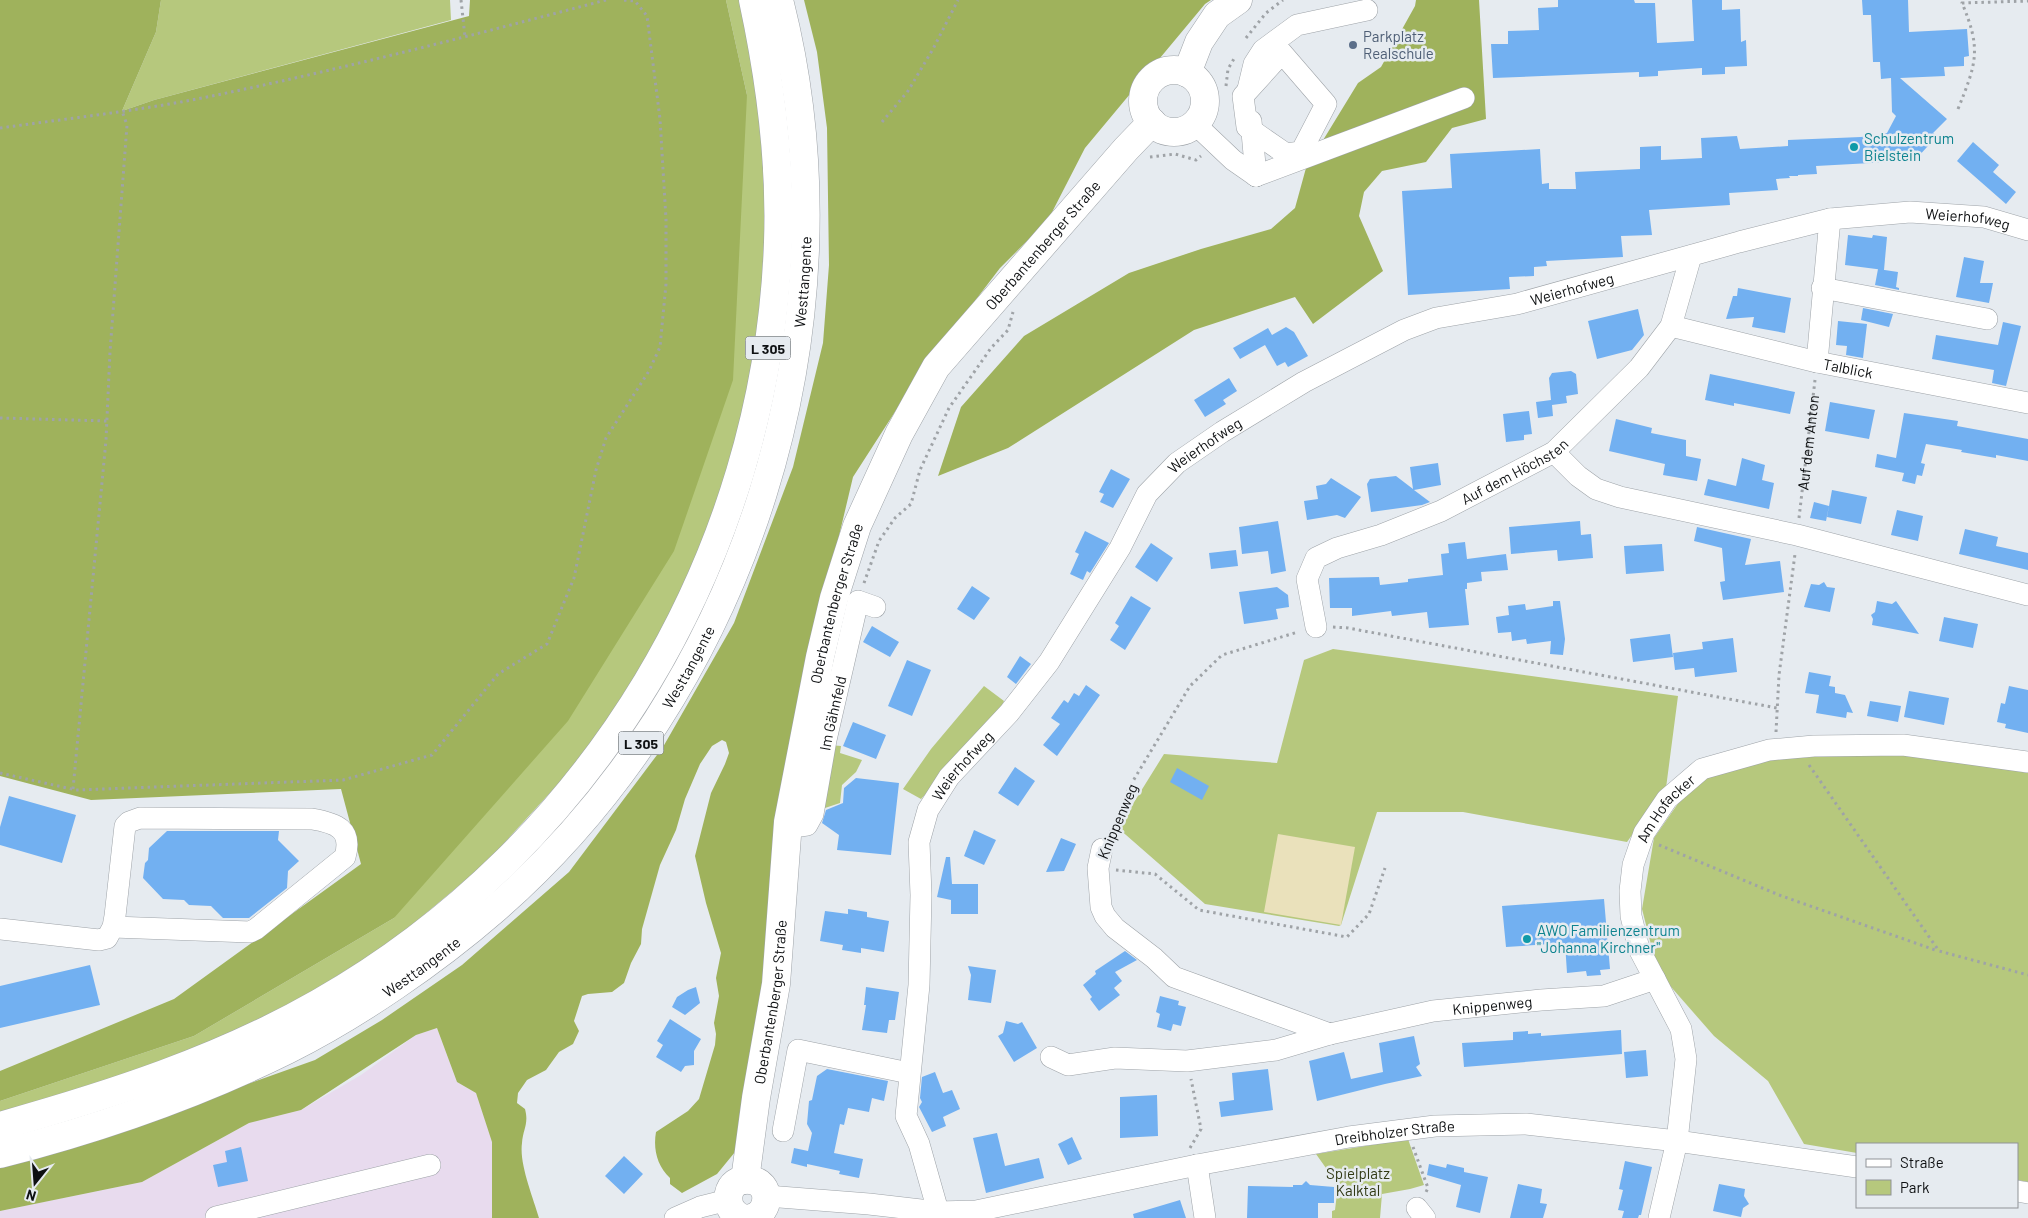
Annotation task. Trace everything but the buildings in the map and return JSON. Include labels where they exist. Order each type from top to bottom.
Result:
[{"type":"main road","name":"Westtangente","points":[[0,1126],[96,1098],[198,1061],[278,1025],[362,976],[441,919],[511,856],[573,788],[628,714],[677,631],[718,538],[750,441],[762,384],[775,291],[778,191],[770,92],[753,0]]},
{"type":"main road","name":"Westtangente","points":[[0,1154],[102,1124],[196,1089],[288,1049],[374,999],[455,941],[494,910],[530,876],[596,804],[654,725],[703,641],[744,550],[775,454],[796,354],[805,254],[803,156],[791,60],[779,0]]},
{"type":"main road","points":[[1187,73],[1199,42],[1217,15],[1238,0]]},
{"type":"main road","points":[[1178,70],[1187,73],[1196,79],[1202,87],[1205,96],[1205,106],[1202,116],[1196,124],[1187,129],[1177,132],[1166,131],[1152,122],[1144,110],[1143,100],[1146,89],[1158,74],[1178,70]]},
{"type":"main road","name":"Oberbantenberger Straße","points":[[745,1180],[754,1108],[776,984],[788,822],[820,657],[834,598],[857,526],[899,434],[936,366],[1152,122]]},
{"type":"main road","points":[[735,1209],[730,1189],[734,1184],[751,1180],[762,1185],[767,1196],[764,1209],[760,1214],[751,1218]]},
{"type":"street","points":[[1247,92],[1254,64],[1263,50],[1297,25],[1367,10]]},
{"type":"street","points":[[1282,53],[1326,104],[1301,152],[1286,154],[1247,127],[1244,96],[1247,92],[1282,53]]},
{"type":"street","points":[[1256,176],[1464,98]]},
{"type":"street","points":[[1196,124],[1233,160],[1256,176]]},
{"type":"street","points":[[1252,130],[1256,176]]},
{"type":"street","name":"Weierhofweg","points":[[943,1216],[919,1144],[906,1116],[919,985],[921,896],[919,842],[928,810],[949,777],[1009,713],[1049,662],[1120,548],[1147,494],[1177,463],[1222,432],[1304,382],[1404,330],[1436,318],[1517,304],[1830,219],[1910,212],[1984,217],[2028,230]]},
{"type":"street","points":[[1816,362],[1830,219]]},
{"type":"street","name":"Auf dem Höchsten","points":[[1316,627],[1307,579],[1316,558],[1337,548],[1381,535],[1441,511],[1554,452],[1639,368],[1670,326],[1691,256]]},
{"type":"street","points":[[1822,288],[1987,320]]},
{"type":"street","name":"Talblick","points":[[1670,326],[1816,362],[2028,403]]},
{"type":"street","points":[[1554,452],[1578,476],[1596,489],[1612,494],[1797,535],[2028,595]]},
{"type":"street","name":"Im Gähnfeld","points":[[788,822],[800,826],[807,825],[813,814],[826,740],[867,604]]},
{"type":"street","name":"Am Hofacker","points":[[1659,1218],[1677,1141],[1686,1058],[1681,1029],[1638,949],[1631,916],[1630,891],[1633,866],[1644,833],[1667,799],[1702,769],[1774,750],[1903,744],[2028,762]]},
{"type":"street","points":[[0,929],[99,940],[107,938],[113,927],[125,826],[129,822],[140,818],[312,818],[331,822],[341,828],[346,837],[348,848],[345,857],[263,924],[250,932],[113,927]]},
{"type":"street","name":"Knippenweg","points":[[1100,859],[1101,907],[1105,916],[1115,928],[1154,958],[1174,977],[1330,1034]]},
{"type":"street","name":"Knippenweg","points":[[1051,1057],[1068,1065],[1115,1058],[1187,1061],[1276,1050],[1330,1034],[1433,1011],[1541,1000],[1604,996],[1655,980]]},
{"type":"street","points":[[783,1131],[798,1050],[909,1073]]},
{"type":"street","name":"Dreibholzer Straße","points":[[767,1196],[869,1204],[943,1216],[976,1211],[1197,1165],[1349,1137],[1421,1128],[1526,1124],[1677,1141],[1856,1167]]},
{"type":"street","points":[[214,1218],[430,1165]]},
{"type":"street","points":[[1197,1165],[1205,1218]]},
{"type":"street","points":[[675,1218],[700,1207],[735,1209]]},
{"type":"path","points":[[461,0],[465,37]]},
{"type":"path","points":[[0,128],[122,111],[216,95],[465,37],[606,0]]},
{"type":"path","points":[[0,773],[73,789],[343,780],[432,755],[498,674],[547,644],[574,578],[596,470],[606,438],[649,371],[660,347],[666,284],[666,219],[660,119],[647,16],[635,1],[622,0]]},
{"type":"path","points":[[882,122],[908,91],[933,49],[958,0]]},
{"type":"path","points":[[1242,45],[1266,13],[1283,0]]},
{"type":"path","points":[[1958,109],[1974,70],[1975,47],[1971,23],[1962,3],[2028,0]]},
{"type":"path","points":[[1226,91],[1228,69],[1237,53]]},
{"type":"path","points":[[73,789],[107,421],[110,352],[127,125],[122,111]]},
{"type":"path","points":[[1148,158],[1175,154],[1196,160],[1215,143]]},
{"type":"path","points":[[867,604],[879,541],[895,518],[911,504],[920,470],[949,408],[991,348],[1008,330],[1014,308]]},
{"type":"path","name":"Auf dem Anton","points":[[1774,750],[1779,676],[1816,362]]},
{"type":"path","points":[[0,418],[107,421]]},
{"type":"path","name":"Knippenweg","points":[[1100,859],[1130,786],[1190,686],[1222,655],[1316,627],[1348,628],[1777,708]]},
{"type":"path","points":[[1798,748],[1938,951]]},
{"type":"path","points":[[1642,840],[1664,846],[1779,895],[1938,951],[2028,975]]},
{"type":"path","points":[[1100,859],[1156,874],[1199,910],[1347,937],[1369,914],[1385,868]]},
{"type":"path","points":[[1187,1061],[1201,1129]]},
{"type":"path","points":[[1421,1128],[1413,1148],[1428,1188],[1421,1213]]},
{"type":"shaded area","points":[[437,1028],[457,1082],[476,1093],[493,1143],[492,1218],[0,1218],[0,1211],[142,1182],[249,1123],[301,1110],[361,1075],[416,1035]]},
{"type":"green space","points":[[0,0],[161,0],[156,32],[122,111],[154,100],[469,16],[470,0],[726,0],[747,95],[733,380],[674,551],[568,721],[394,918],[194,1036],[0,1101],[0,1071],[174,999],[361,864],[341,789],[91,800],[0,776]]},
{"type":"green space","points":[[161,0],[450,0],[451,20],[154,100],[122,111],[156,32]]},
{"type":"green space","points":[[726,0],[740,0],[758,86],[767,231],[762,312],[743,420],[705,540],[659,644],[591,748],[485,864],[389,944],[283,1009],[188,1054],[0,1116],[0,1101],[194,1036],[394,918],[747,95]]},
{"type":"green space","points":[[804,0],[1211,0],[1205,4],[1085,148],[1048,220],[1000,268],[920,373],[853,477],[816,633],[770,955],[735,1152],[717,1174],[682,1193],[670,1184],[670,1178],[659,1163],[655,1145],[656,1132],[688,1111],[699,1099],[715,1045],[714,1023],[719,996],[716,978],[721,953],[706,903],[695,856],[711,793],[729,753],[726,742],[722,740],[712,746],[700,764],[685,799],[676,830],[660,865],[642,929],[641,944],[631,963],[624,983],[612,992],[582,996],[574,1021],[579,1031],[573,1044],[559,1052],[546,1070],[527,1080],[518,1093],[517,1103],[525,1109],[526,1114],[522,1143],[523,1161],[539,1218],[492,1218],[492,1142],[476,1093],[457,1082],[437,1028],[416,1035],[301,1110],[249,1123],[142,1182],[0,1211],[0,1162],[191,1104],[315,1060],[382,1020],[462,965],[569,872],[663,747],[734,623],[793,467],[823,343],[829,265],[827,128],[817,52]]},
{"type":"green space","points":[[1416,0],[1479,0],[1486,119],[1452,128],[1426,162],[1382,171],[1364,192],[1359,216],[1383,271],[1313,324],[1295,297],[1194,330],[1008,448],[938,476],[961,407],[1024,336],[1129,273],[1201,249],[1271,229],[1295,208],[1306,168],[1358,83],[1381,67],[1415,6]]},
{"type":"green space","points":[[1333,649],[1678,696],[1666,788],[1627,842],[1463,812],[1377,812],[1341,925],[1339,926],[1205,904],[1118,828],[1164,754],[1277,763],[1304,660]]},
{"type":"green space","points":[[984,686],[1004,701],[995,720],[921,799],[903,789],[931,749]]},
{"type":"green space","points":[[830,745],[841,746],[840,753],[862,760],[856,772],[842,785],[840,803],[822,809]]},
{"type":"green space","points":[[1844,755],[1932,755],[2028,773],[2028,1182],[2018,1180],[2018,1143],[1856,1143],[1856,1153],[1804,1144],[1768,1081],[1714,1036],[1658,972],[1642,909],[1654,838],[1702,769],[1760,760]]},
{"type":"green space","name":"Spielplatz Kalktal","points":[[1408,1139],[1424,1185],[1382,1194],[1380,1218],[1332,1218],[1332,1211],[1335,1210],[1338,1185],[1316,1154]]},
{"type":"sand","points":[[1278,834],[1355,847],[1341,925],[1264,912]]},
{"type":"place","name":"Parkplatz Realschule","points":[[1353,45]]},
{"type":"place","name":"Schulzentrum Bielstein","points":[[1854,147]]},
{"type":"place","name":"AWO Familienzentrum \"Johanna Kirchner\"","points":[[1527,939]]}]
